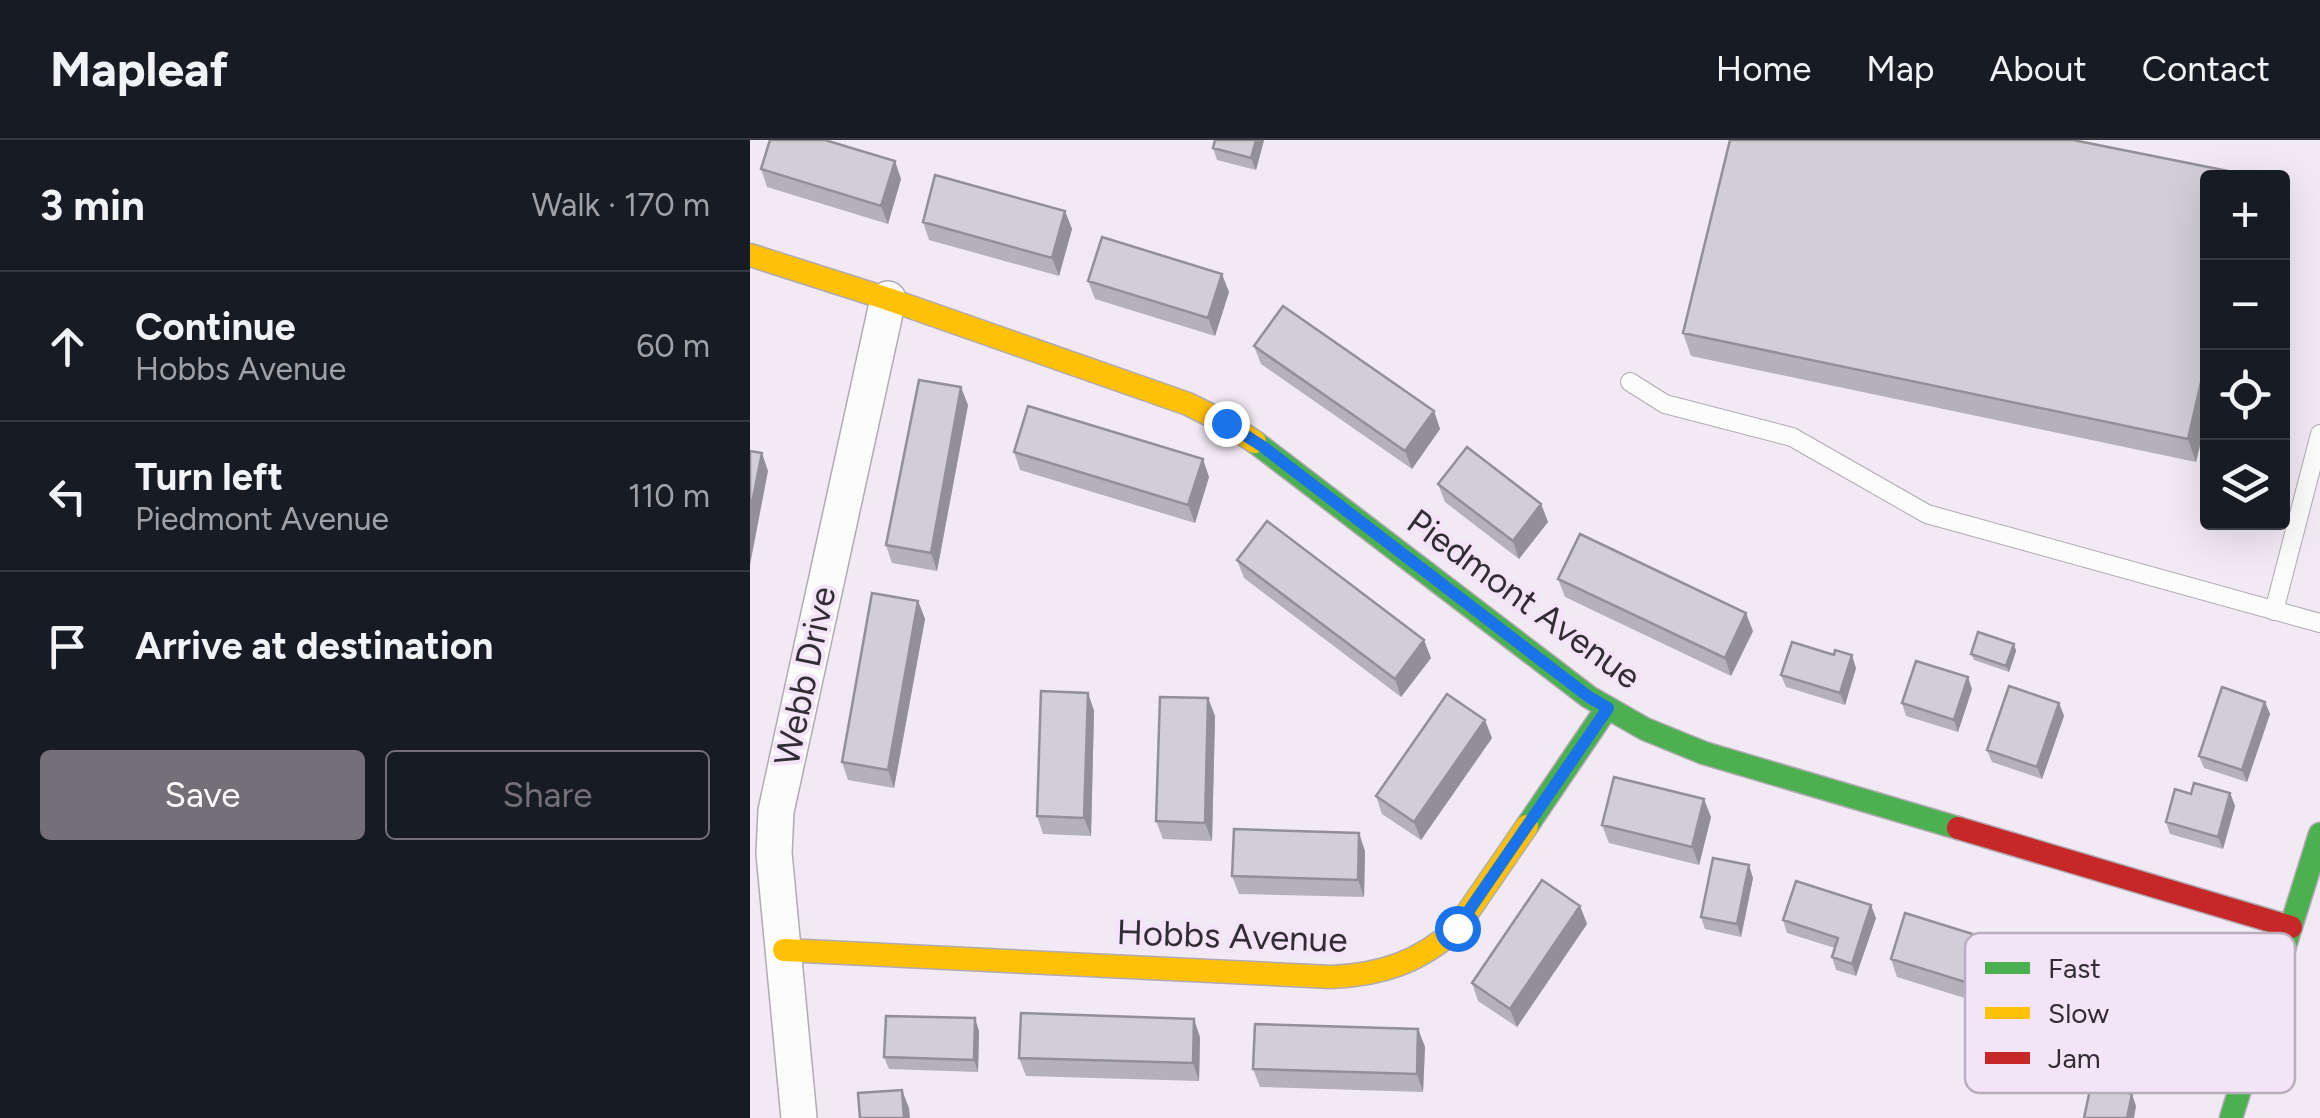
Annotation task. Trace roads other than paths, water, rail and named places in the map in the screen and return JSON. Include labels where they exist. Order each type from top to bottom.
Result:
[{"type":"street","name":"Piedmont Avenue","points":[[750,256],[888,299],[1188,404],[1226,423],[1262,446],[1589,697],[1645,728],[1704,753],[2291,927]]},
{"type":"street","name":"Webb Drive","points":[[799,1118],[774,854],[776,811],[888,299]]},
{"type":"street","name":"Hobbs Avenue","points":[[784,950],[1330,977],[1365,976],[1406,965],[1442,943],[1457,928],[1608,708]]},
{"type":"street","points":[[2289,933],[2320,834]]},
{"type":"street","points":[[2231,1118],[2239,1093]]},
{"type":"lane","points":[[1630,382],[1664,404],[1792,437],[1927,514],[2320,622]]},
{"type":"lane","points":[[2274,610],[2320,434]]}]
